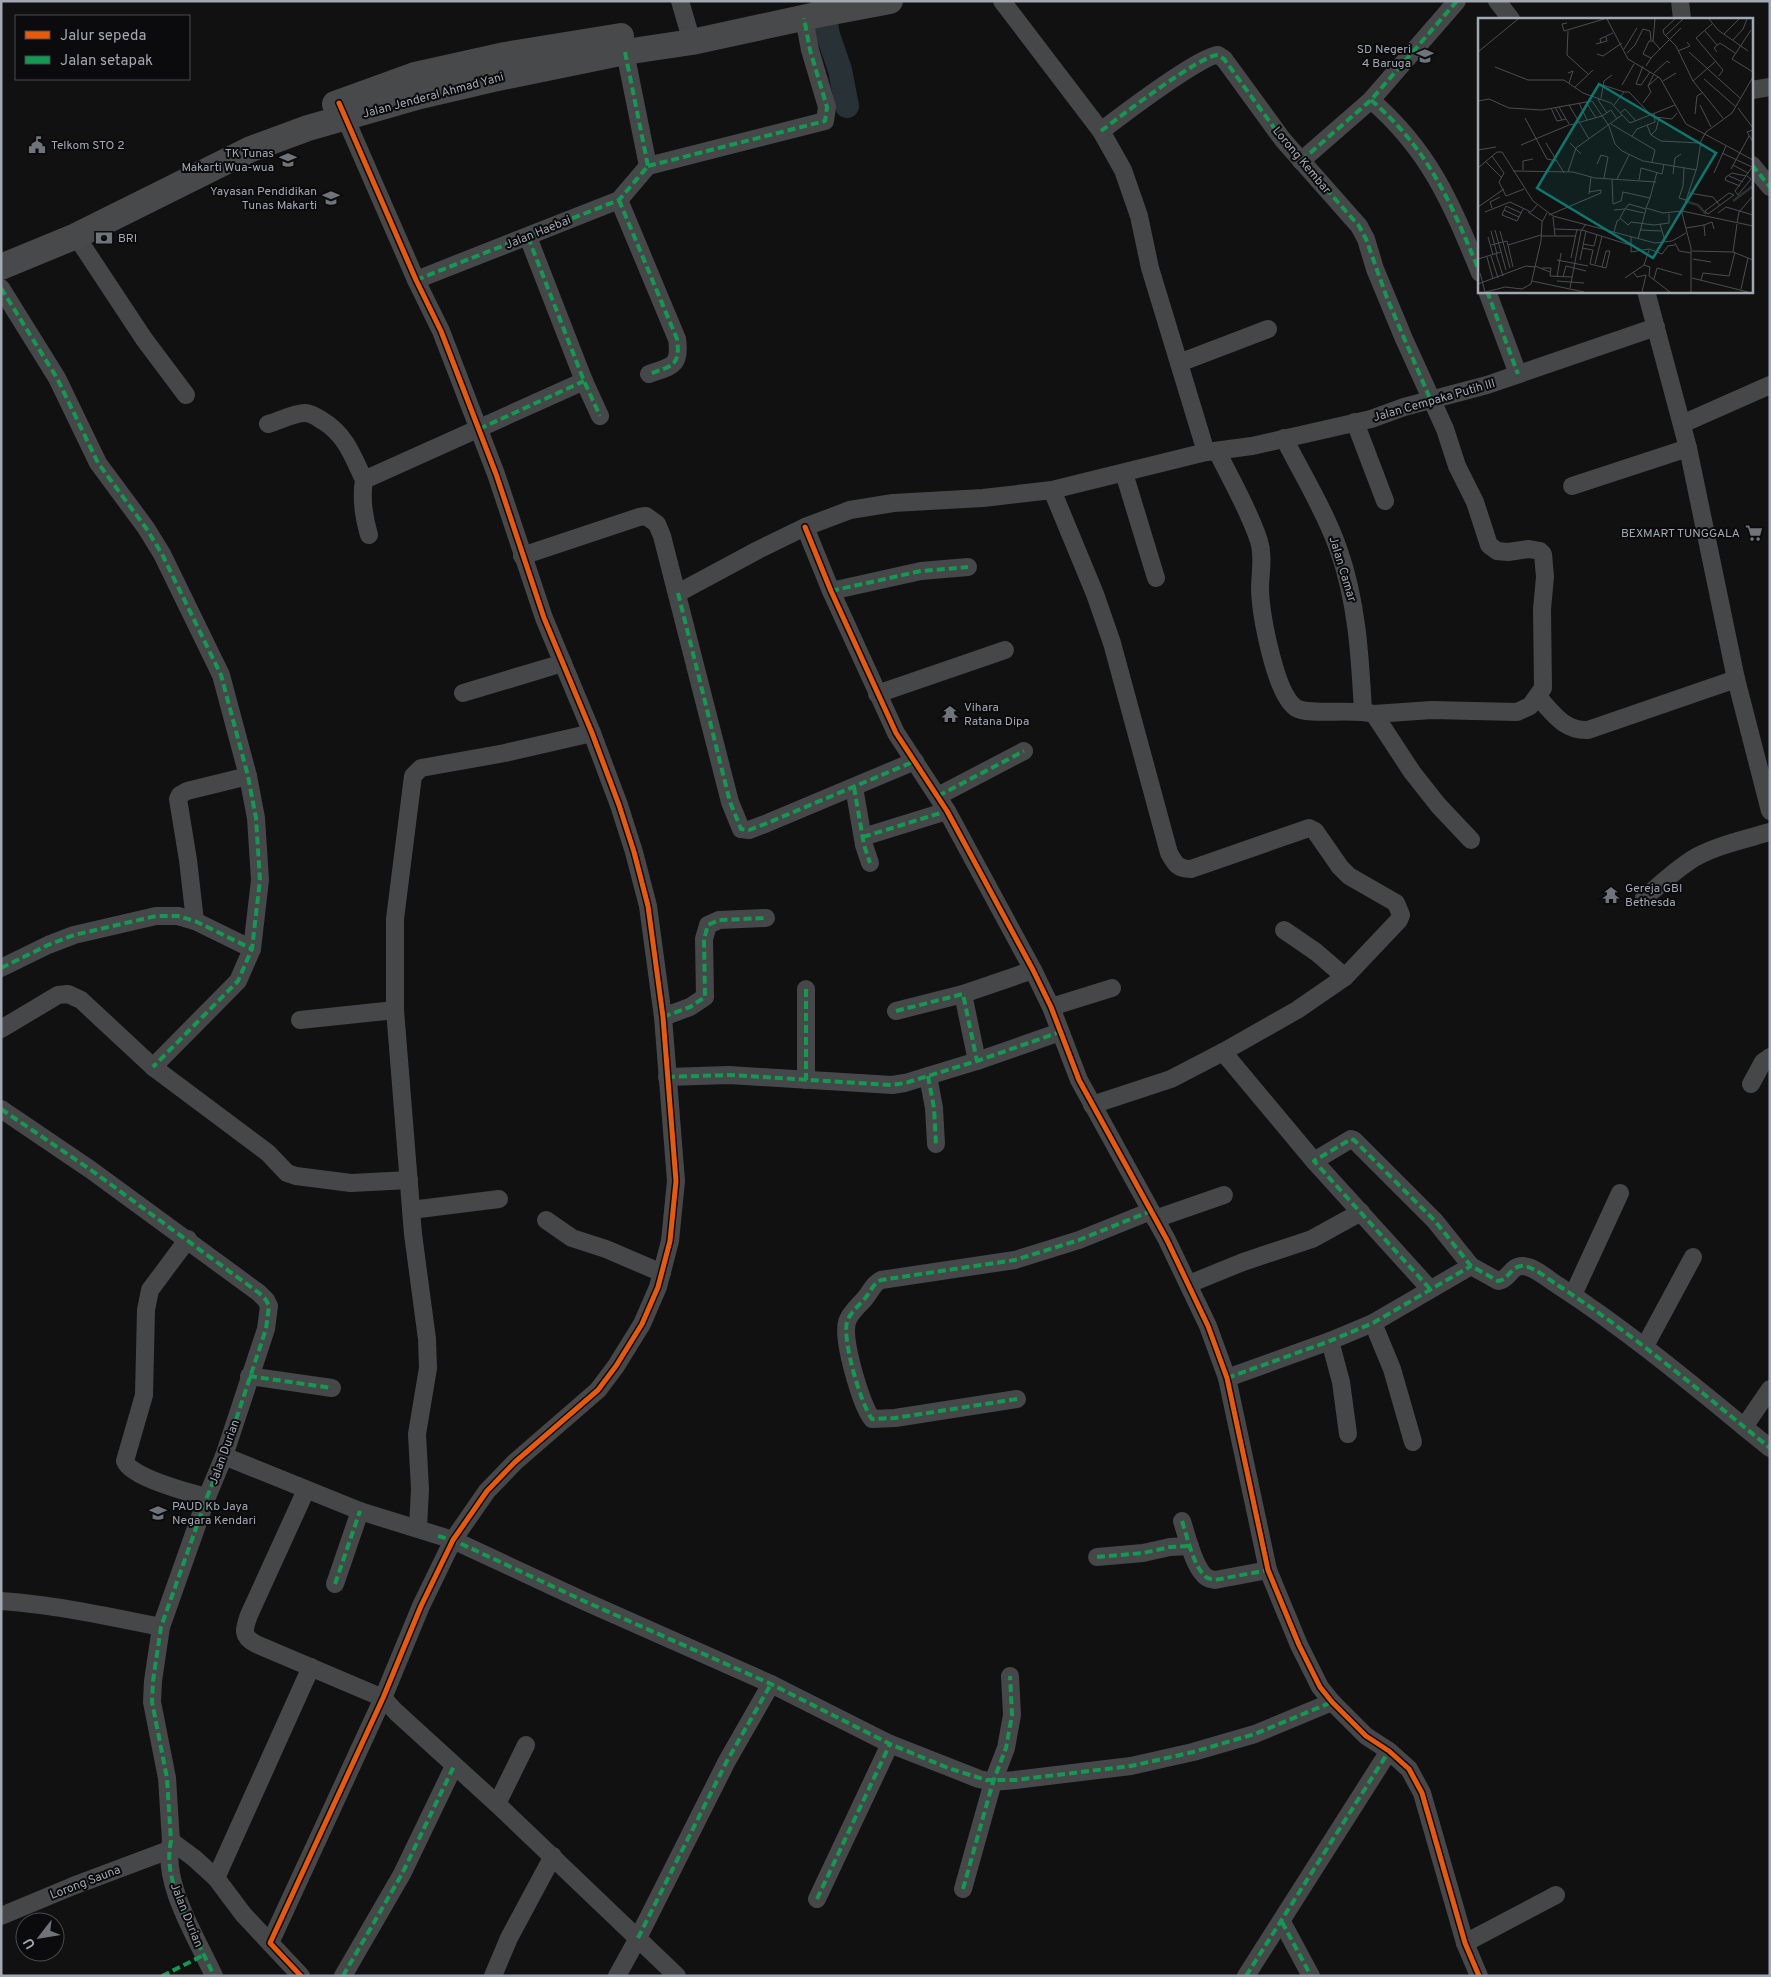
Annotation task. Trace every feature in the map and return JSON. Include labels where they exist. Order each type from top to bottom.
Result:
[{"type":"highway","name":"Jalan Jenderal Ahmad Yani","points":[[1,267],[76,236],[251,149],[308,128],[415,75],[496,56],[687,23],[816,11],[890,1]]},
{"type":"highway","name":"Jalan Jenderal Ahmad Yani","points":[[1,253],[60,228],[222,145],[280,122],[420,96],[625,52],[687,23]]},
{"type":"street","points":[[1002,1],[1101,131],[1123,170],[1139,216],[1150,268],[1179,363],[1212,452],[1259,539],[1262,558],[1260,589],[1263,619],[1285,697],[1298,709],[1312,712],[1369,713],[1432,710],[1517,712],[1530,706],[1538,697],[1560,721],[1573,729],[1588,730],[1736,679]]},
{"type":"street","points":[[1301,161],[1371,100],[1457,1]]},
{"type":"street","points":[[1496,1],[1510,18]]},
{"type":"street","points":[[1680,1],[1682,18]]},
{"type":"street","points":[[625,52],[648,166],[825,122],[827,107],[810,50],[816,11]]},
{"type":"street","name":"Lorong Kembar","points":[[1101,131],[1178,76],[1210,56],[1218,55],[1232,69],[1283,140],[1359,226],[1387,298],[1431,401],[1446,429],[1457,466],[1475,502],[1489,545],[1497,551],[1508,552],[1529,549],[1540,551],[1543,554],[1545,577],[1542,609],[1543,688],[1538,697]]},
{"type":"street","points":[[1754,90],[1770,87]]},
{"type":"street","points":[[1371,100],[1410,140],[1436,176],[1459,221],[1478,268]]},
{"type":"street","points":[[270,1943],[383,1698],[421,1606],[453,1540],[487,1491],[515,1462],[598,1390],[616,1366],[642,1324],[662,1273],[670,1241],[676,1181],[663,1017],[648,906],[642,878],[619,805],[522,556],[496,474],[441,331],[416,280],[342,111]]},
{"type":"street","name":"Jalan Haebai","points":[[416,280],[619,200],[648,166]]},
{"type":"street","points":[[1754,167],[1770,187]]},
{"type":"street","points":[[619,200],[677,339],[678,359],[675,364],[649,374]]},
{"type":"street","points":[[76,236],[138,331],[186,395]]},
{"type":"street","points":[[528,237],[584,381],[600,416]]},
{"type":"street","points":[[1,288],[57,378],[98,463],[146,528],[162,554],[221,675],[248,776],[256,818],[260,880],[252,949],[238,981],[153,1067]]},
{"type":"street","points":[[1487,292],[1518,374]]},
{"type":"street","points":[[1646,292],[1688,448],[1736,679],[1770,811]]},
{"type":"street","name":"Jalan Cempaka Putih III","points":[[678,593],[758,550],[850,510],[893,503],[983,498],[1052,490],[1212,452],[1355,422],[1518,374],[1656,328]]},
{"type":"street","points":[[1179,363],[1268,329]]},
{"type":"street","points":[[364,480],[584,381]]},
{"type":"street","points":[[1682,424],[1770,385]]},
{"type":"street","points":[[268,424],[306,413],[314,415],[334,428],[347,443],[364,480],[365,522],[369,535]]},
{"type":"street","points":[[1355,422],[1385,501]]},
{"type":"street","name":"Jalan Camar","points":[[1284,438],[1339,549],[1354,605],[1369,713]]},
{"type":"street","points":[[1572,486],[1688,448]]},
{"type":"street","points":[[1124,473],[1156,578]]},
{"type":"street","points":[[1052,490],[1095,594],[1112,643],[1169,853],[1176,865],[1183,869],[1191,869],[1304,829],[1315,831],[1340,867],[1349,876],[1396,902],[1401,915],[1399,920],[1345,977],[1298,1010],[1171,1079],[1092,1105]]},
{"type":"street","points":[[522,556],[646,516],[657,524],[678,593],[730,802],[740,828],[749,830],[915,761]]},
{"type":"street","points":[[805,528],[831,591],[896,733],[943,804],[1033,970],[1051,1007],[1079,1080],[1189,1284],[1208,1326],[1227,1378],[1268,1570],[1299,1645],[1320,1687],[1332,1702],[1366,1736],[1389,1751],[1409,1769],[1422,1793],[1465,1943],[1479,1976]]},
{"type":"street","points":[[831,591],[920,571],[968,567]]},
{"type":"street","points":[[877,694],[1005,650]]},
{"type":"street","points":[[463,693],[563,663]]},
{"type":"street","points":[[1369,713],[1438,805],[1471,840]]},
{"type":"street","points":[[418,1528],[420,1488],[417,1434],[428,1368],[427,1339],[408,1180],[396,1010],[395,919],[410,793],[415,772],[421,768],[445,762],[505,753],[592,733]]},
{"type":"street","points":[[863,837],[943,804],[1024,751]]},
{"type":"street","points":[[195,921],[188,860],[178,800],[180,795],[187,791],[248,776]]},
{"type":"street","points":[[854,786],[863,837],[870,862]]},
{"type":"street","points":[[1644,898],[1677,870],[1697,857],[1770,832]]},
{"type":"street","points":[[1,968],[48,945],[91,930],[156,916],[178,916],[195,921],[252,949]]},
{"type":"street","points":[[663,1017],[690,1008],[705,997],[704,939],[708,925],[718,920],[766,918]]},
{"type":"street","points":[[1284,930],[1316,952],[1345,977]]},
{"type":"street","points":[[896,1011],[963,994],[1033,970]]},
{"type":"street","points":[[1051,1007],[1112,988]]},
{"type":"street","points":[[806,990],[806,1080]]},
{"type":"street","points":[[963,994],[977,1061]]},
{"type":"street","points":[[1,1028],[58,995],[74,995],[153,1067],[268,1153],[287,1173],[296,1176],[351,1183],[408,1180]]},
{"type":"street","points":[[300,1020],[396,1010]]},
{"type":"street","points":[[667,1077],[730,1076],[892,1085],[977,1061],[1060,1032]]},
{"type":"street","points":[[1223,1052],[1314,1161],[1430,1289]]},
{"type":"street","points":[[1751,1084],[1763,1062],[1770,1057]]},
{"type":"street","points":[[928,1076],[934,1108],[936,1144]]},
{"type":"street","name":"Jalan Durian","points":[[2,1112],[188,1239],[266,1300],[269,1312],[266,1329],[224,1456],[207,1497],[161,1627],[153,1681],[152,1702],[167,1778],[173,1882],[180,1904],[214,1976]]},
{"type":"street","points":[[1314,1161],[1351,1139],[1354,1140],[1435,1221],[1471,1266],[1498,1281],[1505,1280],[1515,1268],[1520,1266],[1529,1267],[1573,1295],[1645,1346],[1770,1448]]},
{"type":"street","points":[[1573,1295],[1620,1193]]},
{"type":"street","points":[[1017,1399],[895,1418],[872,1419],[861,1396],[848,1350],[847,1323],[851,1313],[866,1297],[876,1282],[881,1280],[1022,1258],[1153,1215],[1224,1195]]},
{"type":"street","points":[[411,1210],[499,1199]]},
{"type":"street","points":[[1189,1284],[1243,1262],[1312,1239],[1361,1212]]},
{"type":"street","points":[[546,1220],[562,1233],[572,1238],[606,1249],[662,1273]]},
{"type":"street","points":[[188,1239],[157,1279],[148,1295],[144,1395],[125,1461],[127,1466],[133,1471],[207,1497]]},
{"type":"street","points":[[1645,1346],[1693,1257]]},
{"type":"street","points":[[1227,1378],[1330,1341],[1373,1323],[1471,1266]]},
{"type":"street","points":[[1373,1323],[1392,1369],[1413,1442]]},
{"type":"street","points":[[1330,1341],[1341,1382],[1348,1434]]},
{"type":"street","points":[[249,1376],[332,1388]]},
{"type":"street","points":[[1744,1426],[1770,1389]]},
{"type":"street","points":[[224,1456],[360,1511],[453,1540],[552,1587],[771,1684],[890,1744],[979,1779],[993,1782],[1131,1766],[1193,1752],[1255,1734],[1332,1702]]},
{"type":"street","points":[[306,1490],[244,1631],[245,1637],[256,1644],[383,1698],[553,1856],[677,1976]]},
{"type":"street","points":[[335,1584],[360,1511]]},
{"type":"street","points":[[1182,1521],[1190,1546],[1203,1574],[1207,1578],[1215,1580],[1268,1570]]},
{"type":"street","points":[[1097,1558],[1143,1553],[1170,1546],[1190,1546]]},
{"type":"street","points":[[1,1601],[82,1610],[161,1627]]},
{"type":"street","points":[[216,1878],[312,1667]]},
{"type":"street","points":[[963,1889],[993,1782],[1010,1732],[1012,1715],[1010,1676]]},
{"type":"street","points":[[617,1976],[727,1761],[771,1684]]},
{"type":"street","points":[[817,1899],[890,1744]]},
{"type":"street","points":[[496,1804],[526,1745]]},
{"type":"street","points":[[1246,1976],[1389,1751]]},
{"type":"street","points":[[343,1976],[402,1874],[454,1766]]},
{"type":"street","points":[[170,1845],[194,1858],[216,1878],[243,1914],[301,1976]]},
{"type":"street","name":"Lorong Sauna","points":[[1,1916],[170,1845]]},
{"type":"street","points":[[493,1976],[508,1938],[553,1856]]},
{"type":"street","points":[[1465,1943],[1556,1895]]},
{"type":"street","points":[[1282,1922],[1311,1976]]},
{"type":"waterway","points":[[822,1],[828,35],[840,70],[847,106]]},
{"type":"marked path","points":[[1301,161],[1371,100],[1457,1]]},
{"type":"marked path","points":[[648,166],[825,121],[827,107],[810,50],[804,18]]},
{"type":"marked path","points":[[625,52],[648,166]]},
{"type":"marked path","points":[[1101,131],[1178,75],[1195,65],[1209,57],[1218,55],[1224,59],[1283,140],[1359,226],[1366,239],[1387,298],[1431,401]]},
{"type":"marked path","points":[[1371,100],[1409,139],[1437,179],[1478,268]]},
{"type":"marked path","points":[[416,280],[619,200],[648,166]]},
{"type":"marked path","points":[[1754,167],[1770,187]]},
{"type":"marked path","points":[[619,200],[677,339],[677,355],[673,364],[649,374]]},
{"type":"marked path","points":[[528,237],[584,381],[600,416]]},
{"type":"marked path","points":[[1,288],[57,378],[98,463],[146,528],[162,554],[221,675],[248,776],[256,818],[260,880],[252,949],[238,981],[153,1067]]},
{"type":"marked path","points":[[1487,292],[1518,374]]},
{"type":"marked path","points":[[479,429],[584,381]]},
{"type":"marked path","points":[[831,591],[921,571],[968,567]]},
{"type":"marked path","points":[[678,593],[730,802],[741,829],[749,830],[765,824],[915,761]]},
{"type":"marked path","points":[[938,796],[1024,751]]},
{"type":"marked path","points":[[854,787],[864,845],[870,863]]},
{"type":"marked path","points":[[863,837],[947,811]]},
{"type":"marked path","points":[[1,968],[48,945],[74,935],[156,916],[178,916],[195,921],[252,949]]},
{"type":"marked path","points":[[663,1017],[690,1007],[705,997],[704,939],[708,925],[719,920],[766,918]]},
{"type":"marked path","points":[[806,989],[806,1080]]},
{"type":"marked path","points":[[896,1011],[963,994],[977,1061]]},
{"type":"marked path","points":[[667,1077],[729,1075],[892,1085],[905,1083],[977,1061],[1060,1032]]},
{"type":"marked path","points":[[928,1076],[934,1108],[936,1144]]},
{"type":"marked path","points":[[1,1109],[91,1170],[259,1293],[269,1306],[266,1329],[224,1456],[207,1497],[161,1627],[153,1681],[152,1702],[167,1778],[171,1874],[182,1910],[214,1976]]},
{"type":"marked path","points":[[1430,1289],[1314,1161],[1351,1139],[1354,1140],[1435,1221],[1471,1266],[1498,1281],[1505,1278],[1519,1266],[1537,1271],[1640,1344],[1770,1448]]},
{"type":"marked path","points":[[1017,1399],[895,1418],[872,1419],[858,1387],[850,1357],[846,1331],[848,1318],[881,1280],[1015,1260],[1079,1240],[1151,1211]]},
{"type":"marked path","points":[[1227,1378],[1330,1341],[1373,1323],[1471,1266]]},
{"type":"marked path","points":[[249,1376],[332,1388]]},
{"type":"marked path","points":[[335,1584],[360,1511]]},
{"type":"marked path","points":[[1182,1521],[1200,1570],[1209,1579],[1215,1580],[1268,1570]]},
{"type":"marked path","points":[[438,1536],[453,1540],[584,1601],[771,1684],[890,1744],[948,1768],[986,1780],[1015,1780],[1131,1766],[1193,1752],[1255,1734],[1332,1702]]},
{"type":"marked path","points":[[1097,1557],[1190,1546]]},
{"type":"marked path","points":[[963,1889],[993,1782],[1006,1748],[1012,1715],[1010,1676]]},
{"type":"marked path","points":[[638,1938],[727,1761],[771,1684]]},
{"type":"marked path","points":[[817,1899],[890,1744]]},
{"type":"marked path","points":[[1246,1976],[1389,1751]]},
{"type":"marked path","points":[[343,1976],[402,1874],[454,1766]]},
{"type":"marked path","points":[[1282,1922],[1311,1976]]},
{"type":"marked path","points":[[162,1976],[204,1955]]},
{"type":"cycle path","points":[[301,1976],[270,1943],[383,1698],[421,1606],[453,1540],[487,1491],[515,1462],[598,1390],[616,1366],[642,1324],[658,1287],[670,1241],[676,1181],[663,1017],[648,906],[634,852],[592,733],[544,618],[496,474],[441,331],[416,280],[339,103]]},
{"type":"cycle path","points":[[805,527],[831,591],[896,733],[947,811],[1033,970],[1051,1007],[1079,1080],[1167,1240],[1208,1326],[1227,1378],[1268,1570],[1299,1645],[1320,1687],[1332,1702],[1366,1736],[1389,1751],[1409,1769],[1422,1793],[1465,1943],[1479,1976]]},
{"type":"place","name":"SD Negeri 4 Baruga","points":[[1425,56]]},
{"type":"place","name":"Telkom STO 2","points":[[37,145]]},
{"type":"place","name":"TK Tunas Makarti Wua-wua","points":[[288,160]]},
{"type":"place","name":"Yayasan Pendidikan Tunas Makarti","points":[[331,198]]},
{"type":"place","name":"BRI","points":[[104,238]]},
{"type":"place","name":"BEXMART TUNGGALA","points":[[1754,533]]},
{"type":"place","name":"Vihara Ratana Dipa","points":[[950,714]]},
{"type":"place","name":"Gereja GBI Bethesda","points":[[1611,895]]},
{"type":"place","name":"PAUD Kb Jaya Negara Kendari","points":[[158,1513]]}]
